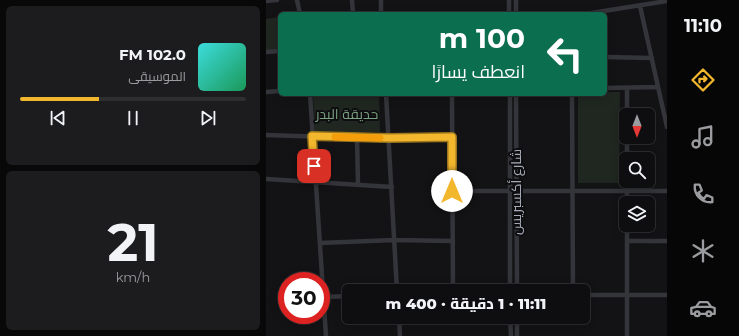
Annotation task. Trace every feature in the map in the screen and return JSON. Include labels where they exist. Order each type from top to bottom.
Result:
[{"type":"street","points":[[266,1],[277,0]]},
{"type":"street","points":[[297,0],[300,12]]},
{"type":"street","points":[[352,0],[353,12]]},
{"type":"street","points":[[381,0],[381,12]]},
{"type":"street","points":[[509,0],[509,12]]},
{"type":"street","points":[[516,0],[516,12]]},
{"type":"street","points":[[599,12],[667,1]]},
{"type":"street","points":[[640,6],[667,126]]},
{"type":"street","points":[[266,52],[278,51]]},
{"type":"street","points":[[607,57],[652,58]]},
{"type":"street","points":[[607,88],[658,87]]},
{"type":"street","points":[[626,88],[626,108]]},
{"type":"street","points":[[266,92],[278,91]]},
{"type":"street","points":[[310,96],[322,272]]},
{"type":"street","points":[[386,96],[397,284]]},
{"type":"street","points":[[452,96],[453,284]]},
{"type":"street","points":[[510,96],[510,284]]},
{"type":"street","name":"شارع أكسبريس","points":[[516,96],[517,284]]},
{"type":"street","points":[[572,96],[573,284]]},
{"type":"street","points":[[266,135],[389,138],[452,137]]},
{"type":"street","points":[[357,137],[358,184]]},
{"type":"street","points":[[266,179],[392,187]]},
{"type":"street","points":[[452,191],[510,191]]},
{"type":"street","points":[[516,191],[667,191]]},
{"type":"street","points":[[626,191],[626,196]]},
{"type":"street","points":[[626,232],[627,336]]},
{"type":"street","points":[[320,243],[394,240],[453,241]]},
{"type":"street","points":[[626,241],[667,241]]},
{"type":"street","points":[[590,295],[667,295]]},
{"type":"street","points":[[330,297],[342,296]]},
{"type":"street","points":[[325,324],[326,336]]},
{"type":"street","points":[[399,324],[400,336]]},
{"type":"street","points":[[510,324],[511,336]]},
{"type":"street","points":[[517,324],[517,336]]},
{"type":"green space","points":[[278,17],[278,50],[266,50],[266,19]]},
{"type":"green space","points":[[607,92],[620,92],[619,183],[578,183],[578,96],[607,96]]},
{"type":"green space","name":"حديقة البدر","points":[[313,96],[379,96],[380,132],[315,133]]},
{"type":"slow traffic","points":[[335,137],[380,138]]},
{"type":"route","points":[[314,166],[312,136],[389,138],[452,137],[452,191]]}]
